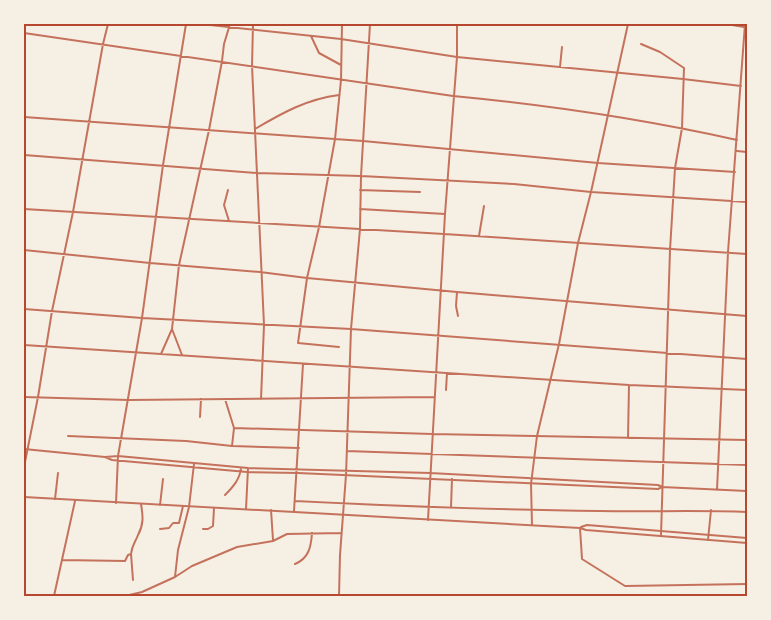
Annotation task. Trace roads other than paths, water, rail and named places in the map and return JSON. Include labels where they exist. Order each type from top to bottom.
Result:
[{"type":"street","points":[[24,467],[25,449],[38,397],[52,311],[73,212],[108,24]]},
{"type":"street","points":[[116,503],[118,456],[142,318],[163,165],[186,24]]},
{"type":"street","points":[[201,24],[341,39],[457,57],[741,86]]},
{"type":"street","points":[[182,355],[172,329],[179,265],[209,130],[224,44],[230,24]]},
{"type":"street","points":[[253,24],[252,66],[260,272],[264,325],[261,399]]},
{"type":"street","points":[[339,348],[298,344],[307,278],[319,227],[335,139],[342,24]]},
{"type":"street","points":[[339,596],[350,365],[360,228],[360,190],[368,83],[370,24]]},
{"type":"street","points":[[428,520],[445,214],[457,57],[457,24]]},
{"type":"street","points":[[532,525],[531,484],[537,436],[559,344],[578,243],[592,192],[628,24]]},
{"type":"street","points":[[717,490],[728,252],[744,26],[726,24]]},
{"type":"street","points":[[24,33],[453,96],[525,103],[682,128],[737,140]]},
{"type":"street","points":[[311,36],[319,53],[341,65]]},
{"type":"street","points":[[641,44],[684,68],[682,128],[672,198],[660,536]]},
{"type":"street","points":[[560,67],[562,47]]},
{"type":"street","points":[[255,129],[308,101],[339,95]]},
{"type":"street","points":[[24,117],[363,141],[598,163],[735,172]]},
{"type":"street","points":[[736,151],[747,152]]},
{"type":"street","points":[[24,155],[257,172],[514,184],[592,192],[747,202]]},
{"type":"street","points":[[228,190],[224,205],[229,222]]},
{"type":"street","points":[[360,190],[420,192]]},
{"type":"street","points":[[479,236],[484,206]]},
{"type":"street","points":[[24,209],[258,224],[360,228],[747,254]]},
{"type":"street","points":[[360,209],[445,214]]},
{"type":"street","points":[[24,250],[457,292],[747,316]]},
{"type":"street","points":[[457,292],[456,306],[458,316]]},
{"type":"street","points":[[24,309],[172,320],[439,335],[747,359]]},
{"type":"street","points":[[161,354],[172,329]]},
{"type":"street","points":[[24,345],[350,365],[629,385],[747,390]]},
{"type":"street","points":[[294,511],[298,471],[303,363]]},
{"type":"street","points":[[446,390],[447,373]]},
{"type":"street","points":[[628,438],[629,385]]},
{"type":"street","points":[[24,398],[128,400],[434,397]]},
{"type":"street","points":[[200,417],[201,399]]},
{"type":"street","points":[[226,399],[234,428],[232,446]]},
{"type":"street","points":[[234,428],[747,440]]},
{"type":"street","points":[[68,436],[299,448]]},
{"type":"street","points":[[25,449],[241,472],[346,471],[430,473],[747,491]]},
{"type":"street","points":[[347,450],[747,465]]},
{"type":"street","points":[[105,457],[118,456],[241,468],[346,475],[658,489],[662,487]]},
{"type":"street","points":[[175,576],[178,550],[189,507],[194,464]]},
{"type":"street","points":[[225,495],[233,486],[241,472],[241,468]]},
{"type":"street","points":[[246,509],[248,468]]},
{"type":"street","points":[[55,499],[58,473]]},
{"type":"street","points":[[160,505],[163,479]]},
{"type":"street","points":[[451,508],[452,479]]},
{"type":"street","points":[[24,497],[580,528],[747,543]]},
{"type":"street","points":[[54,596],[75,501]]},
{"type":"street","points":[[295,501],[531,510],[662,512],[711,510],[747,512]]},
{"type":"street","points":[[134,580],[131,554],[132,545],[137,538],[142,524],[143,513],[140,504]]},
{"type":"street","points":[[160,529],[169,528],[173,523],[179,523],[183,506]]},
{"type":"street","points":[[203,529],[213,526],[214,508]]},
{"type":"street","points":[[271,510],[273,541]]},
{"type":"street","points":[[708,540],[711,510]]},
{"type":"street","points":[[580,528],[587,525],[747,538]]},
{"type":"street","points":[[580,528],[582,559],[625,586],[747,584]]},
{"type":"street","points":[[295,564],[305,558],[309,551],[312,533]]},
{"type":"street","points":[[125,596],[142,592],[237,547],[273,541],[287,534],[342,533]]},
{"type":"street","points":[[62,560],[123,561],[127,560],[129,554],[131,554]]}]
